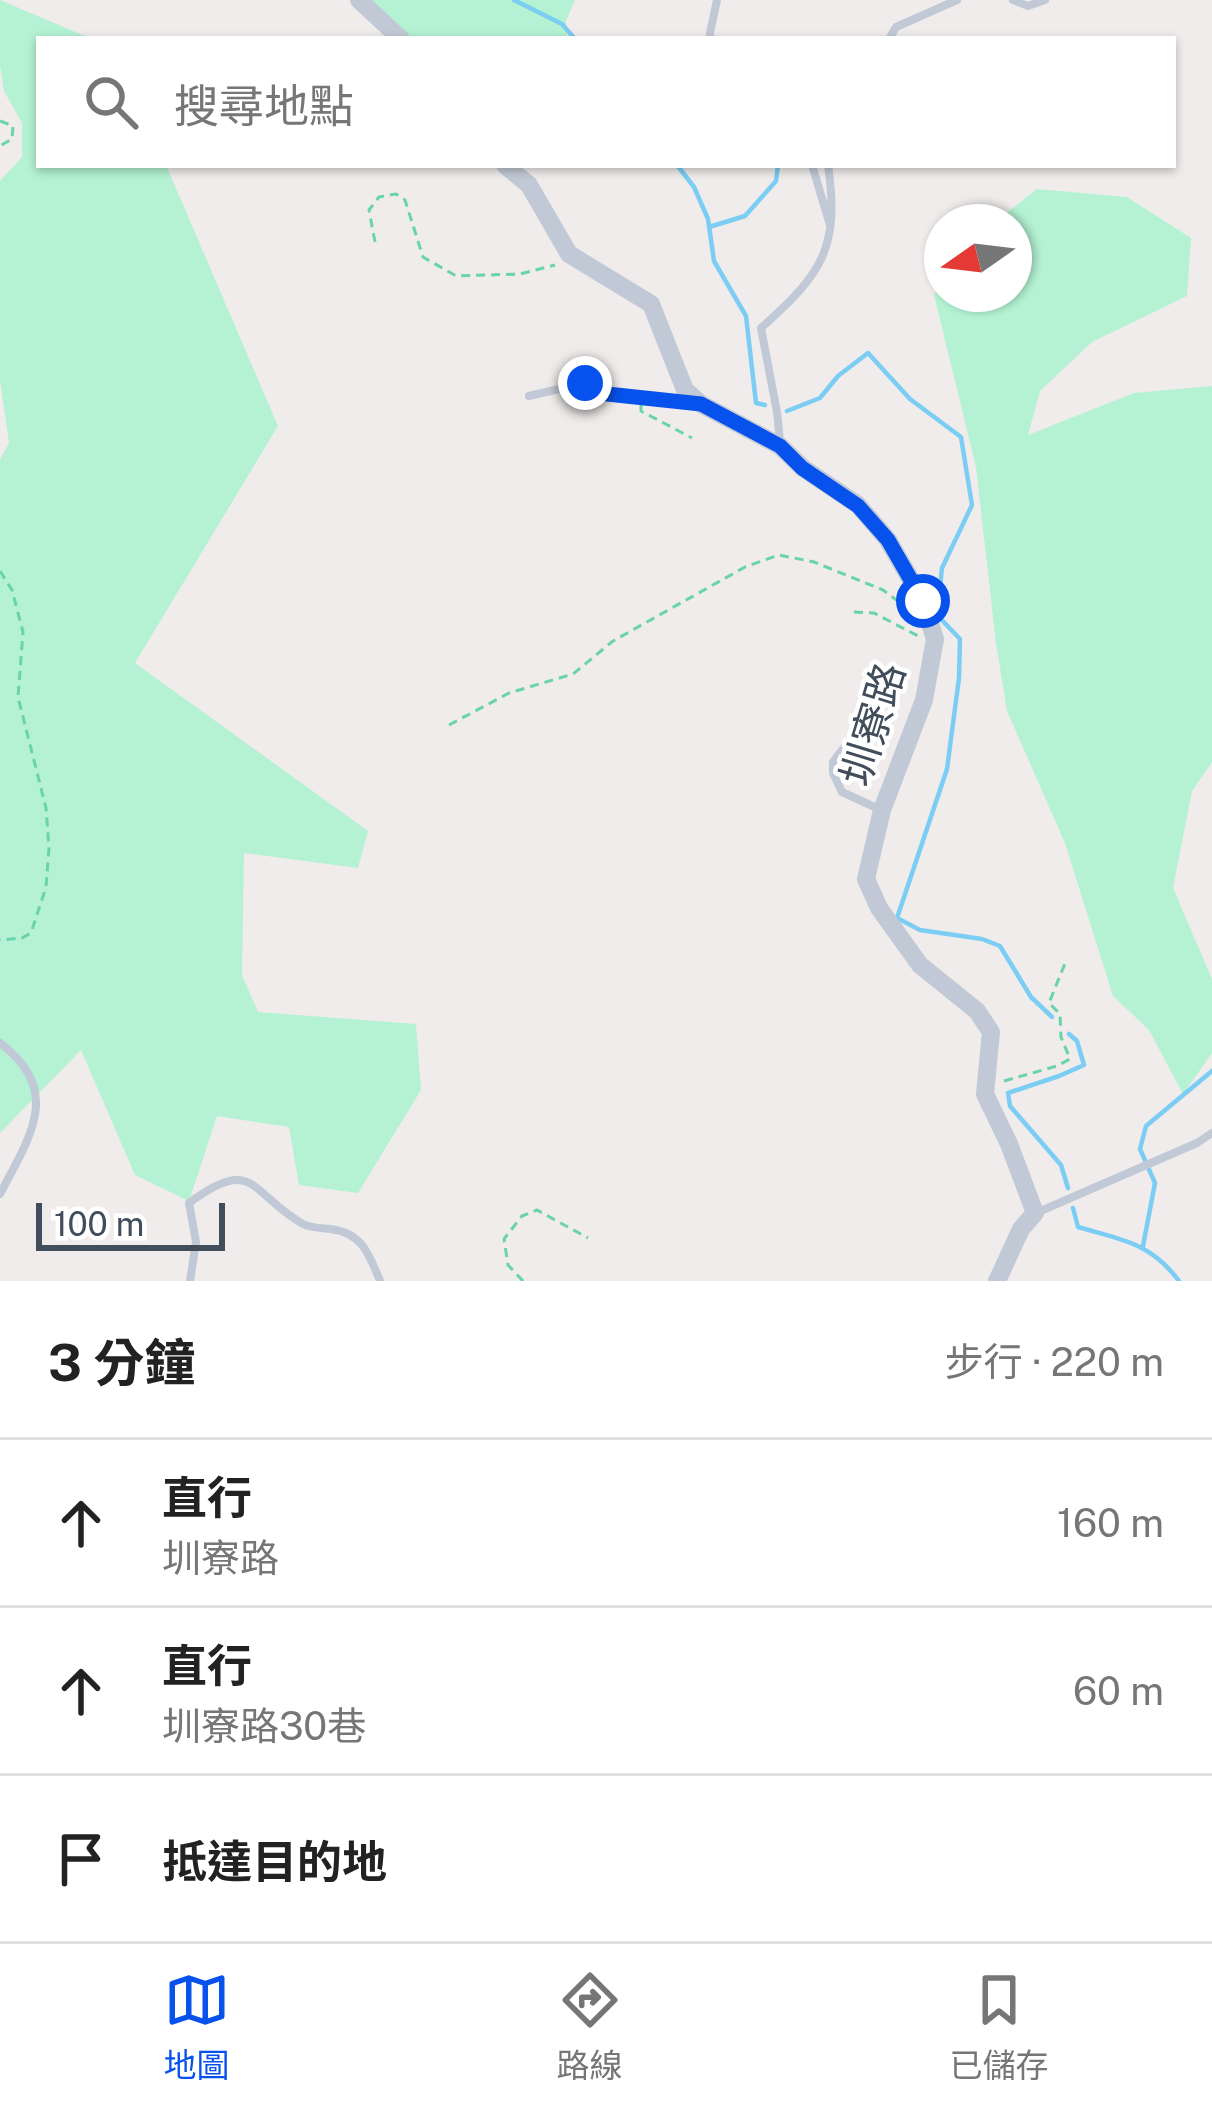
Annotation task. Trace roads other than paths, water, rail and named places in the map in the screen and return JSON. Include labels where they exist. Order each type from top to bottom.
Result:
[{"type":"street","points":[[359,0],[398,36]]},
{"type":"street","points":[[509,168],[529,185],[569,254],[651,304],[686,390],[701,404]]},
{"type":"street","name":"圳寮路","points":[[701,404],[780,446],[802,468],[858,506],[888,540],[923,601],[933,634],[924,700],[882,811],[866,879],[880,908],[920,964],[977,1011],[991,1032],[985,1094],[1035,1213]]},
{"type":"street","points":[[997,1281],[1021,1229],[1035,1213]]},
{"type":"lane","points":[[710,36],[717,0]]},
{"type":"lane","points":[[891,36],[896,27],[957,0]]},
{"type":"lane","points":[[1012,0],[1028,6],[1045,0]]},
{"type":"lane","points":[[813,168],[832,232]]},
{"type":"lane","points":[[780,446],[761,328],[812,279],[832,232],[828,168]]},
{"type":"lane","points":[[529,396],[585,383],[607,394],[701,404]]},
{"type":"lane","points":[[849,741],[832,762],[833,773],[842,792],[882,811]]},
{"type":"lane","points":[[0,1043],[27,1068],[35,1083],[33,1130],[0,1194]]},
{"type":"lane","points":[[1035,1213],[1212,1133]]},
{"type":"lane","points":[[190,1281],[196,1242],[189,1203],[222,1181],[249,1182],[306,1226],[343,1231],[359,1240],[380,1281]]},
{"type":"waterway","points":[[514,0],[562,24],[572,36]]},
{"type":"waterway","points":[[679,168],[708,219],[714,261],[746,316],[756,403],[765,405]]},
{"type":"waterway","points":[[709,227],[745,216],[776,181],[778,168]]},
{"type":"waterway","points":[[787,411],[820,398],[838,376],[868,353],[910,399],[961,437],[972,505],[942,568],[937,615],[960,639],[947,769],[897,918],[920,930],[1000,946],[1031,997],[1052,1017]]},
{"type":"waterway","points":[[1068,1188],[1061,1165],[1010,1106],[1008,1093],[1084,1065],[1077,1041],[1069,1034]]},
{"type":"waterway","points":[[1143,1246],[1155,1183],[1140,1149],[1146,1126],[1212,1071]]},
{"type":"waterway","points":[[1073,1208],[1078,1227],[1146,1250],[1179,1281]]}]
